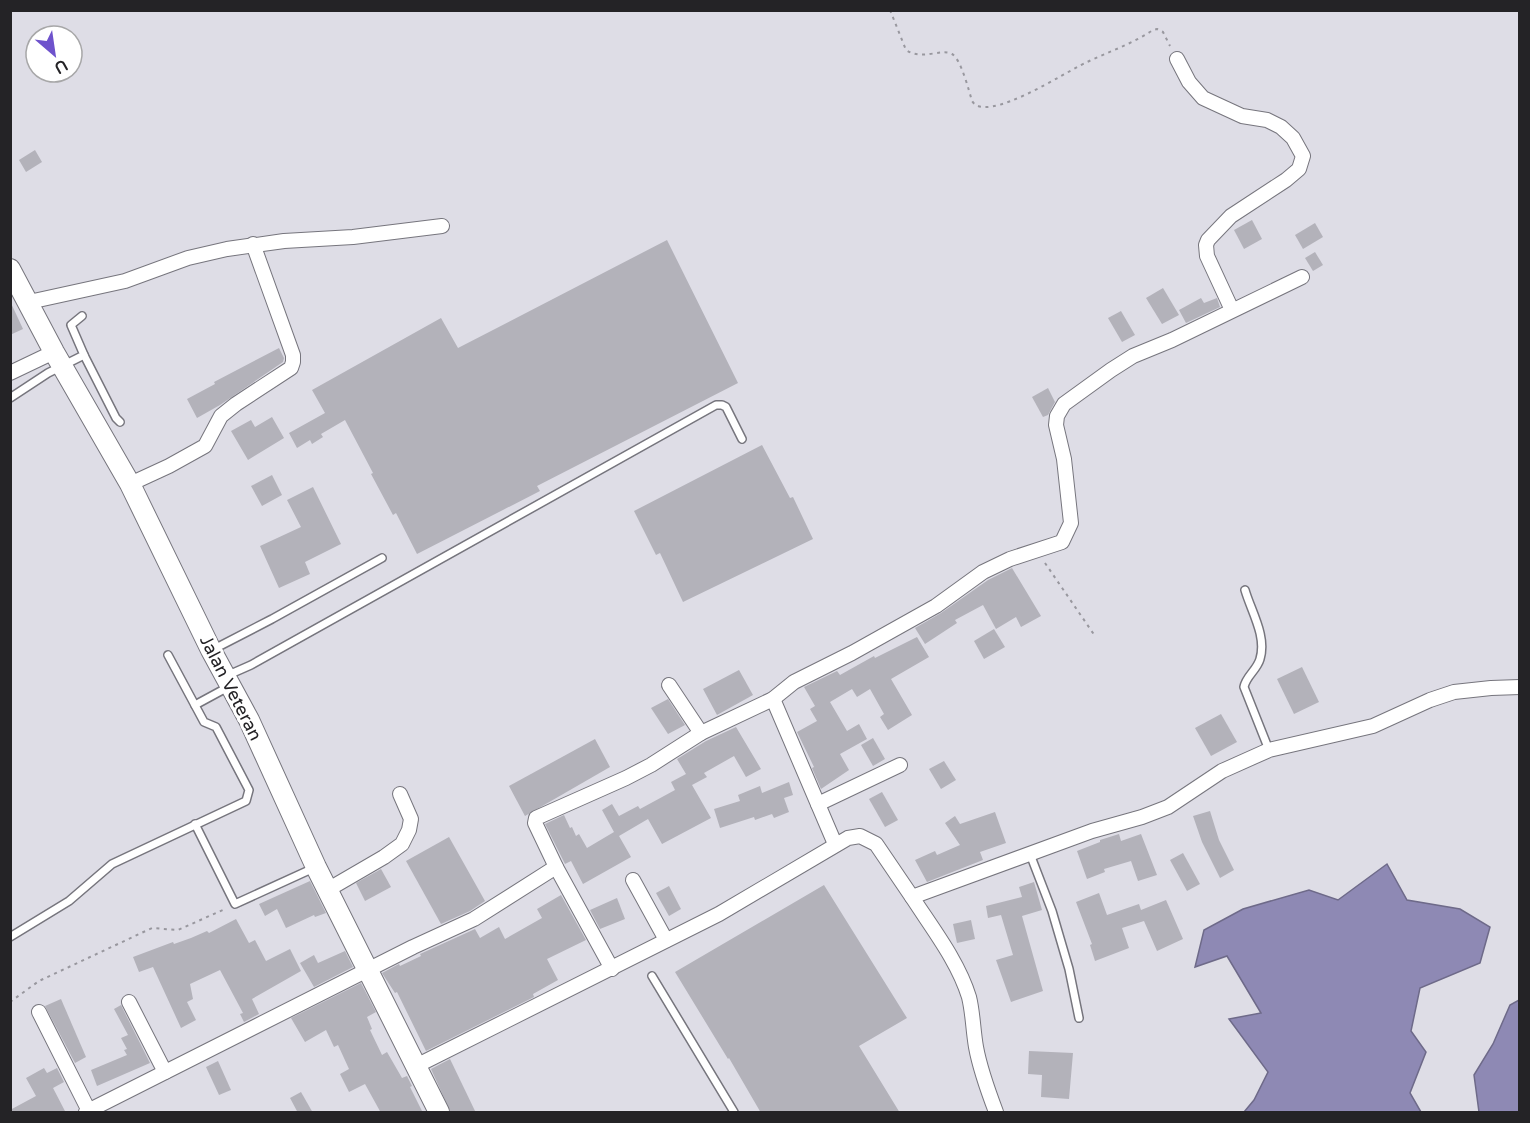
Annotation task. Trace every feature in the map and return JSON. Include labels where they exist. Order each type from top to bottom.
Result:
[{"type":"main road","name":"Jalan Veteran","points":[[10,269],[130,484],[273,770],[316,867],[439,1113]]},
{"type":"street","points":[[1177,59],[1189,82],[1203,99],[1242,116],[1267,120],[1281,127],[1290,134],[1303,156],[1299,170],[1231,216],[1208,240],[1207,255],[1232,310]]},
{"type":"street","points":[[28,302],[125,281],[188,258],[253,244],[353,237],[442,226]]},
{"type":"street","points":[[130,484],[205,446],[221,416],[291,368],[293,355],[253,244]]},
{"type":"street","points":[[612,969],[556,867],[535,823],[536,818],[626,778],[701,733],[773,699],[794,682],[852,653],[936,606],[983,572],[1010,559],[1062,542],[1071,524],[1064,459],[1056,425],[1057,416],[1064,404],[1133,356],[1172,340],[1302,277]]},
{"type":"street","points":[[10,373],[59,359]]},
{"type":"street","points":[[669,685],[701,733]]},
{"type":"street","points":[[912,897],[1092,831],[1168,807],[1222,771],[1269,750],[1307,740],[1348,734],[1454,692],[1520,687]]},
{"type":"street","points":[[773,699],[836,844]]},
{"type":"street","points":[[818,804],[900,765]]},
{"type":"street","points":[[329,889],[384,858],[402,844],[410,830],[411,819],[400,794]]},
{"type":"street","points":[[416,1066],[612,969],[747,898],[836,844],[860,836],[876,844],[945,948],[968,995],[974,1019],[976,1046],[996,1113]]},
{"type":"street","points":[[39,1012],[88,1112],[474,919],[556,867]]},
{"type":"street","points":[[633,880],[666,940]]},
{"type":"street","points":[[129,1002],[165,1072]]},
{"type":"lane","points":[[82,316],[71,325],[84,355],[120,422]]},
{"type":"lane","points":[[10,398],[48,373],[59,359],[84,355]]},
{"type":"lane","points":[[195,705],[261,659],[716,405],[726,407],[742,439]]},
{"type":"lane","points":[[211,650],[382,558]]},
{"type":"lane","points":[[1245,590],[1262,647],[1257,667],[1245,682],[1244,687],[1269,750]]},
{"type":"lane","points":[[10,937],[69,901],[112,864],[246,801],[249,790],[216,727],[204,722],[168,656]]},
{"type":"lane","points":[[195,824],[235,904],[316,867]]},
{"type":"lane","points":[[1030,854],[1052,911],[1069,969],[1079,1018]]},
{"type":"lane","points":[[652,976],[734,1113]]},
{"type":"path","points":[[890,10],[906,50],[911,54],[948,52],[956,57],[972,101],[980,108],[1009,103],[1083,63],[1157,29],[1163,32],[1177,59]]},
{"type":"path","points":[[1036,551],[1095,636]]},
{"type":"path","points":[[10,1002],[39,981],[152,928],[178,930],[235,904]]},
{"type":"shaded area","points":[[1387,864],[1407,900],[1460,909],[1490,927],[1480,963],[1420,988],[1411,1031],[1426,1052],[1410,1093],[1421,1112],[1244,1112],[1254,1100],[1268,1072],[1229,1019],[1261,1013],[1227,956],[1195,967],[1204,930],[1243,909],[1309,890],[1338,900]]},
{"type":"shaded area","points":[[1519,1000],[1519,1112],[1479,1112],[1474,1075],[1493,1044],[1510,1005]]},
{"type":"building","points":[[35,150],[42,162],[26,172],[19,160]]},
{"type":"building","points":[[1252,220],[1262,239],[1244,249],[1234,230]]},
{"type":"building","points":[[1315,223],[1323,237],[1303,249],[1295,235]]},
{"type":"building","points":[[667,240],[738,383],[537,486],[540,491],[417,554],[396,513],[393,515],[345,420],[321,434],[323,437],[312,444],[310,440],[297,448],[289,433],[325,413],[312,390],[441,318],[458,348]]},
{"type":"building","points":[[1315,252],[1323,265],[1313,271],[1305,258]]},
{"type":"building","points":[[1163,288],[1179,315],[1162,324],[1146,298]]},
{"type":"building","points":[[1201,298],[1204,303],[1217,298],[1220,307],[1186,323],[1179,310]]},
{"type":"building","points":[[10,301],[23,329],[10,335]]},
{"type":"building","points":[[1121,311],[1135,335],[1122,342],[1108,318]]},
{"type":"building","points":[[279,348],[284,358],[283,362],[197,418],[187,399]]},
{"type":"building","points":[[1048,388],[1055,402],[1048,415],[1043,417],[1032,397]]},
{"type":"building","points":[[272,417],[284,438],[248,460],[231,431],[251,420],[255,427]]},
{"type":"building","points":[[762,445],[790,498],[793,497],[813,539],[683,602],[660,553],[656,555],[634,511]]},
{"type":"building","points":[[272,475],[282,495],[262,506],[251,486]]},
{"type":"building","points":[[313,487],[341,544],[305,562],[310,574],[279,588],[260,546],[301,527],[287,500]]},
{"type":"building","points":[[1012,568],[1041,616],[1021,627],[1016,617],[996,629],[983,605],[955,620],[957,623],[925,644],[915,628],[988,580]]},
{"type":"building","points":[[994,629],[1005,647],[984,659],[974,641]]},
{"type":"building","points":[[917,637],[929,657],[891,679],[912,715],[888,730],[880,717],[884,714],[870,689],[857,697],[852,689],[830,702],[847,731],[859,724],[867,739],[840,754],[849,770],[821,789],[812,768],[814,767],[797,732],[817,721],[810,709],[815,706],[804,687],[837,671],[840,675],[874,656],[875,658]]},
{"type":"building","points":[[1302,667],[1319,702],[1294,714],[1277,679]]},
{"type":"building","points":[[739,670],[753,695],[717,715],[703,689]]},
{"type":"building","points":[[668,699],[685,725],[668,734],[651,708]]},
{"type":"building","points":[[1221,714],[1237,742],[1211,756],[1195,728]]},
{"type":"building","points":[[736,727],[761,769],[746,777],[734,756],[704,773],[707,777],[692,785],[711,818],[662,844],[648,819],[619,836],[631,857],[583,884],[571,861],[565,864],[545,824],[564,815],[570,828],[572,827],[576,836],[579,834],[587,848],[614,832],[602,810],[612,804],[619,816],[638,806],[640,809],[675,790],[671,782],[686,774],[677,759],[706,741]]},
{"type":"building","points":[[873,738],[885,759],[873,766],[861,745]]},
{"type":"building","points":[[595,739],[610,767],[525,816],[509,786]]},
{"type":"building","points":[[944,761],[956,780],[941,789],[929,769]]},
{"type":"building","points":[[789,782],[793,795],[784,798],[789,812],[774,818],[772,814],[755,820],[754,817],[720,828],[714,809],[740,801],[738,795],[760,786],[762,793]]},
{"type":"building","points":[[882,792],[898,820],[885,827],[869,799]]},
{"type":"building","points":[[1210,811],[1219,840],[1234,870],[1220,878],[1202,842],[1193,816]]},
{"type":"building","points":[[995,812],[1006,843],[980,852],[983,860],[927,882],[915,860],[935,851],[937,855],[960,845],[945,823],[955,816],[960,824]]},
{"type":"building","points":[[1119,834],[1121,841],[1141,834],[1157,875],[1138,881],[1131,861],[1104,869],[1105,872],[1087,879],[1077,851]]},
{"type":"building","points":[[449,837],[485,901],[470,911],[441,924],[406,861]]},
{"type":"building","points":[[1183,853],[1200,884],[1187,891],[1170,860]]},
{"type":"building","points":[[381,869],[391,887],[365,901],[356,883]]},
{"type":"building","points":[[310,881],[326,913],[315,917],[314,915],[286,928],[277,909],[265,916],[259,904]]},
{"type":"building","points":[[1034,882],[1042,910],[1022,916],[1043,991],[1011,1002],[996,960],[1013,955],[1001,915],[988,918],[986,906],[1022,897],[1019,887]]},
{"type":"building","points":[[824,885],[907,1018],[859,1046],[900,1113],[761,1113],[675,972]]},
{"type":"building","points":[[669,886],[681,909],[669,916],[656,893]]},
{"type":"building","points":[[1099,893],[1107,915],[1139,904],[1141,910],[1166,900],[1183,939],[1157,951],[1144,921],[1122,928],[1129,948],[1095,961],[1090,945],[1092,944],[1076,902]]},
{"type":"building","points":[[561,895],[586,940],[547,959],[558,980],[533,994],[534,997],[426,1051],[397,992],[395,993],[382,973],[475,929],[480,938],[499,927],[505,939],[542,918],[537,909]]},
{"type":"building","points":[[617,898],[625,919],[600,929],[590,910]]},
{"type":"building","points":[[236,919],[249,943],[255,940],[266,961],[290,949],[301,971],[252,999],[259,1014],[244,1022],[240,1014],[243,1013],[220,970],[190,984],[193,999],[187,1002],[196,1020],[181,1028],[153,967],[139,972],[133,957],[207,931],[209,933]]},
{"type":"building","points":[[971,920],[975,939],[957,943],[953,924]]},
{"type":"building","points":[[345,951],[353,967],[314,987],[300,963],[314,955],[318,963]]},
{"type":"building","points":[[361,983],[376,1012],[367,1017],[372,1029],[370,1030],[382,1055],[387,1052],[402,1078],[407,1076],[423,1113],[381,1113],[365,1084],[349,1092],[340,1074],[349,1069],[338,1045],[334,1047],[326,1030],[305,1042],[291,1018]]},
{"type":"building","points":[[61,999],[86,1057],[75,1063],[45,1006]]},
{"type":"building","points":[[121,1005],[150,1063],[97,1086],[91,1070],[127,1055],[124,1050],[127,1049],[121,1038],[128,1035],[114,1009]]},
{"type":"building","points":[[1029,1051],[1073,1053],[1069,1099],[1041,1097],[1042,1075],[1028,1074]]},
{"type":"building","points":[[450,1059],[476,1113],[451,1113],[431,1069]]},
{"type":"building","points":[[218,1061],[231,1090],[219,1095],[206,1067]]},
{"type":"building","points":[[44,1068],[47,1073],[57,1068],[64,1082],[53,1088],[66,1113],[10,1113],[10,1110],[36,1096],[26,1078]]},
{"type":"building","points":[[301,1092],[313,1113],[298,1113],[290,1098]]}]
